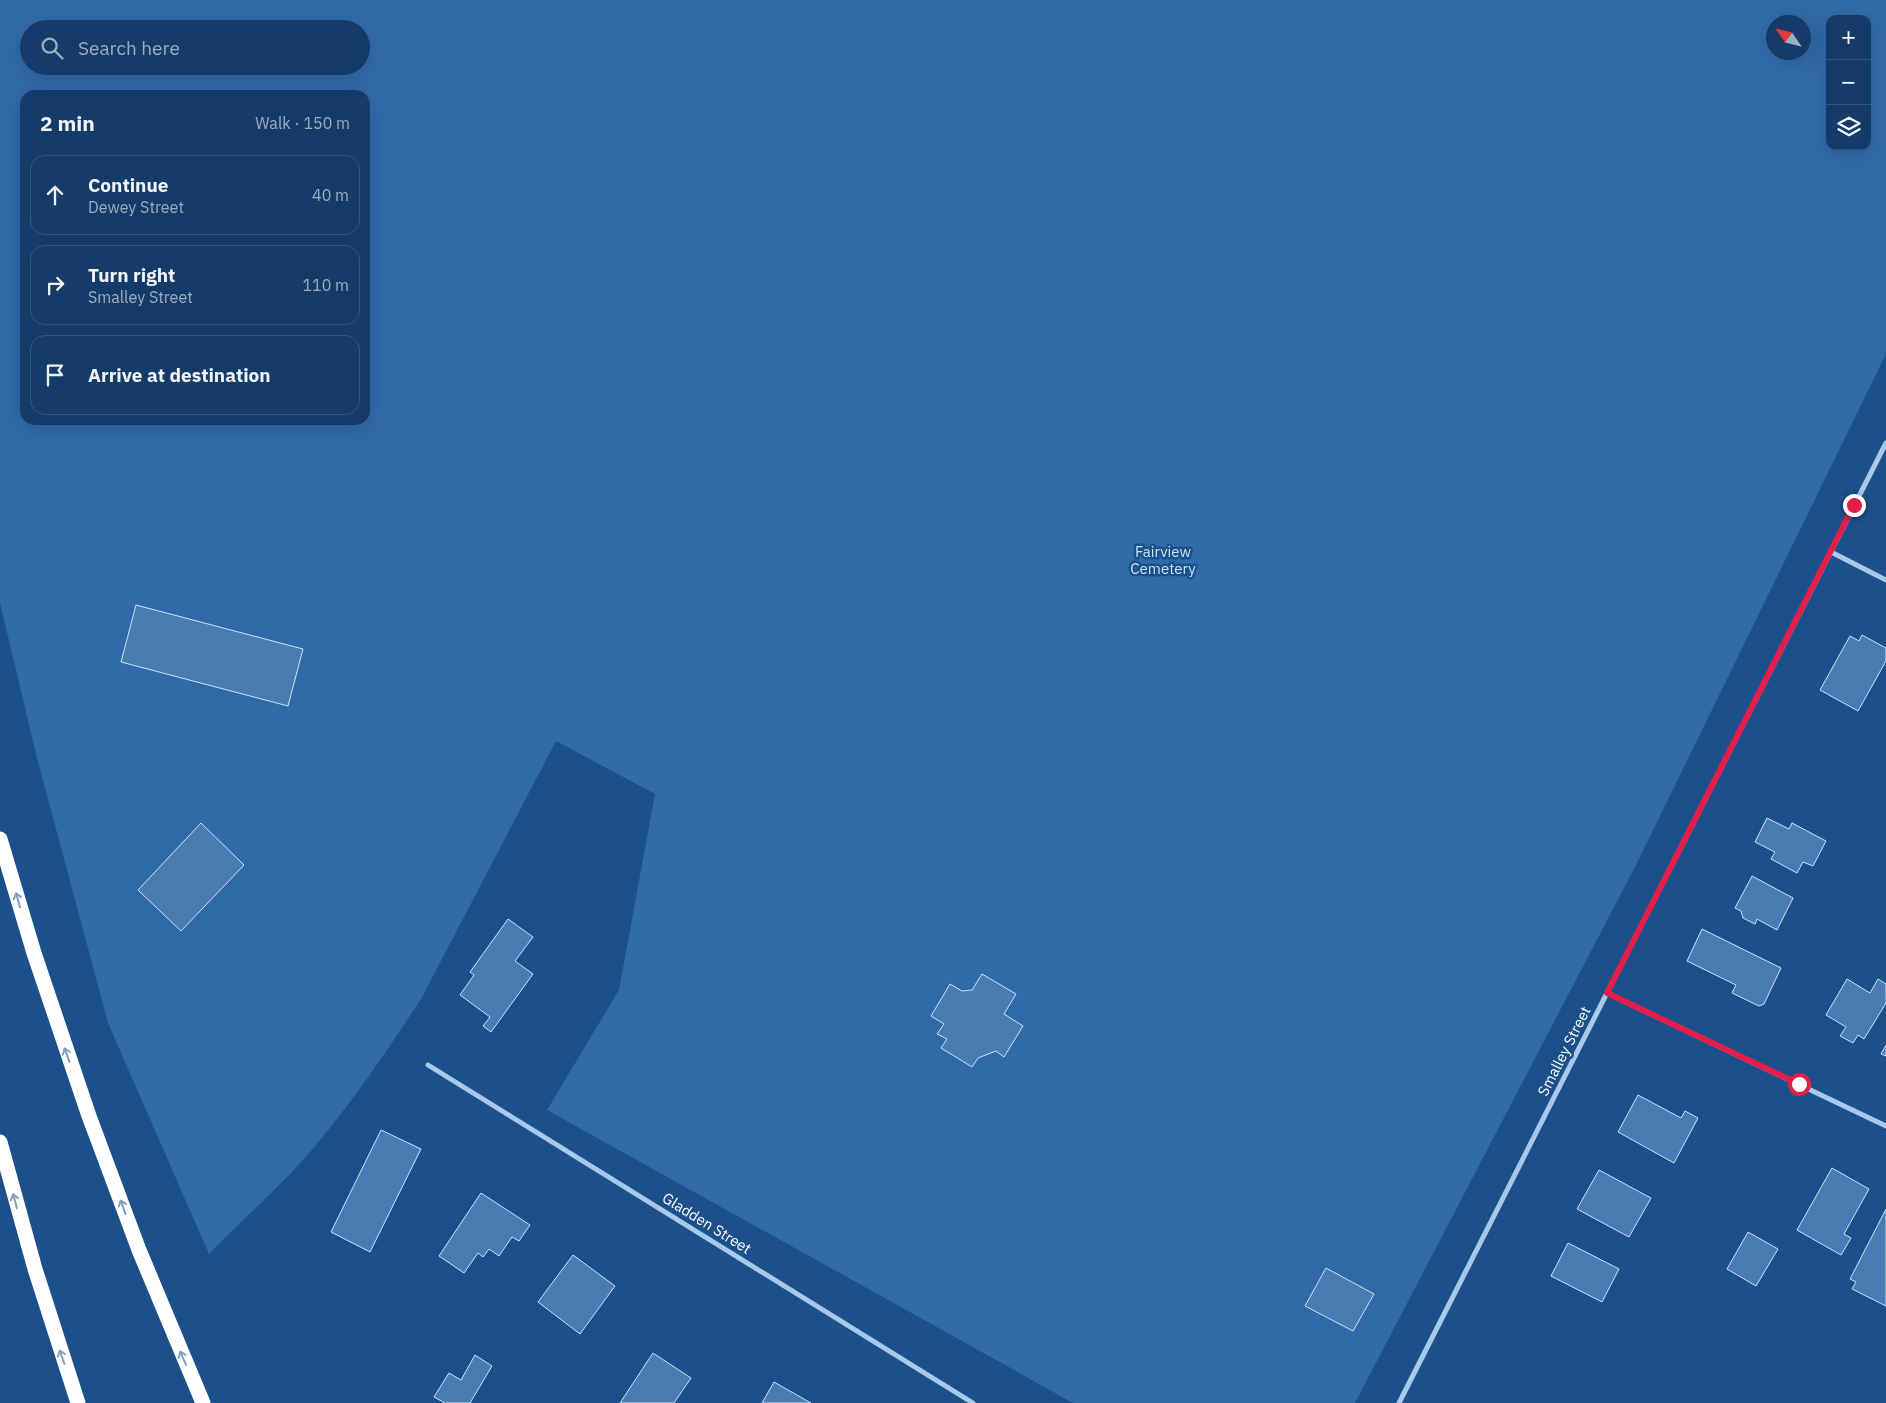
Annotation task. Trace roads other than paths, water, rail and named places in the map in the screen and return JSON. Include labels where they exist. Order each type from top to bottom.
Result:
[{"type":"highway","points":[[0,839],[34,953],[89,1116],[139,1250],[203,1403]]},
{"type":"highway","points":[[0,1142],[35,1269],[78,1403]]},
{"type":"street","name":"Smalley Street","points":[[1399,1403],[1886,443]]},
{"type":"street","points":[[1831,552],[1886,580]]},
{"type":"street","points":[[1607,993],[1886,1126]]},
{"type":"street","name":"Gladden Street","points":[[428,1065],[973,1403]]},
{"type":"park label","name":"Fairview Cemetery","points":[[1163,560]]}]
